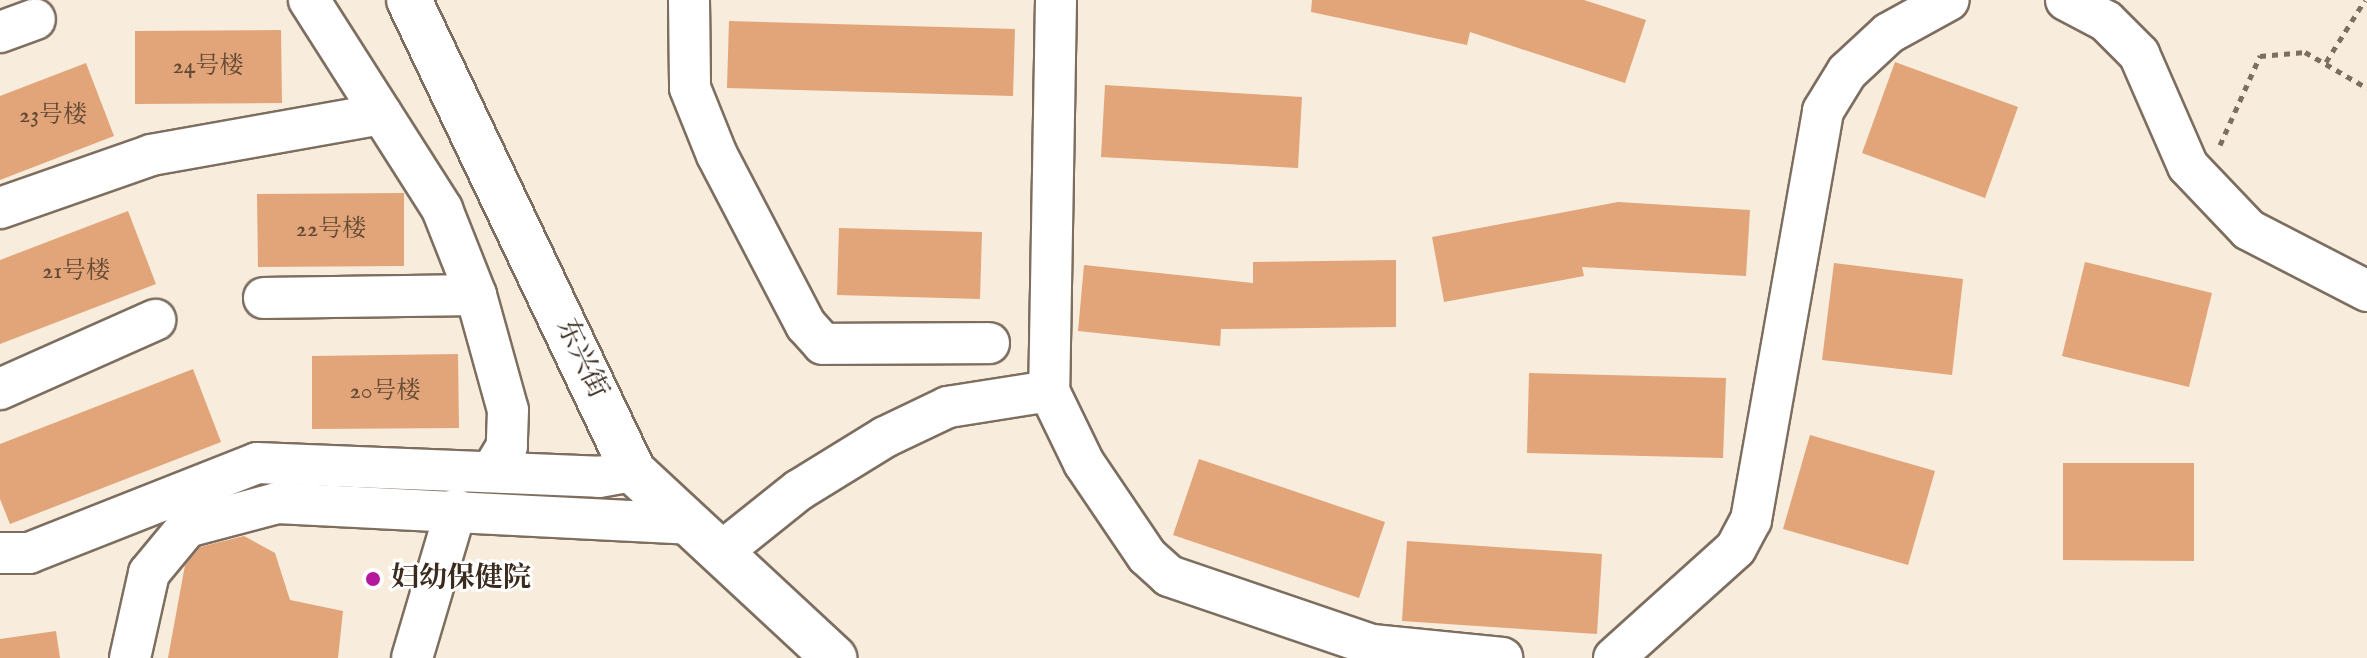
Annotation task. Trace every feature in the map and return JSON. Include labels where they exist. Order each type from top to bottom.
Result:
[{"type":"street","points":[[309,0],[442,209],[476,295],[508,410],[507,446],[494,468]]},
{"type":"street","name":"东兴街","points":[[409,0],[633,471],[834,658]]},
{"type":"street","points":[[689,0],[690,88],[717,155],[806,325],[823,344],[989,343]]},
{"type":"street","points":[[1056,0],[1049,391],[1084,463],[1147,556],[1169,576],[1372,645],[1502,658]]},
{"type":"street","points":[[1614,658],[1736,548],[1751,520],[1823,111],[1847,72],[1889,33],[1949,0]]},
{"type":"street","points":[[2066,0],[2106,21],[2139,54],[2188,166],[2249,230],[2367,291]]},
{"type":"street","points":[[0,208],[151,155],[381,114]]},
{"type":"street","points":[[264,298],[476,295]]},
{"type":"street","points":[[0,389],[155,320]]},
{"type":"street","points":[[720,553],[799,490],[885,437],[948,407],[1049,391]]},
{"type":"street","points":[[0,553],[29,553],[257,463],[494,468],[599,477],[633,471]]},
{"type":"street","points":[[130,658],[149,573],[187,527],[277,503],[456,509],[688,524]]},
{"type":"street","points":[[412,658],[456,509]]},
{"type":"path","points":[[2326,62],[2365,0]]},
{"type":"path","points":[[2218,157],[2260,56],[2305,52],[2367,88]]},
{"type":"building","points":[[1312,0],[1584,0],[1646,20],[1625,83],[1470,32],[1467,45],[1311,12]]},
{"type":"building","points":[[729,21],[1015,29],[1013,96],[727,88]]},
{"type":"building","points":[[281,30],[282,103],[135,104],[135,31]]},
{"type":"building","points":[[1895,62],[2018,107],[1985,198],[1862,153]]},
{"type":"building","points":[[86,63],[114,136],[0,180],[0,96]]},
{"type":"building","points":[[1105,85],[1302,97],[1298,168],[1101,157]]},
{"type":"building","points":[[404,193],[404,266],[258,267],[257,194]]},
{"type":"building","points":[[1618,202],[1750,210],[1746,276],[1582,267],[1584,276],[1444,302],[1432,237]]},
{"type":"building","points":[[128,211],[156,284],[0,344],[0,260]]},
{"type":"building","points":[[839,228],[982,232],[980,299],[837,295]]},
{"type":"building","points":[[1396,260],[1396,327],[1221,329],[1220,346],[1078,331],[1084,265],[1253,283],[1253,262]]},
{"type":"building","points":[[2085,262],[2212,293],[2189,387],[2062,356]]},
{"type":"building","points":[[1834,263],[1963,279],[1952,375],[1822,360]]},
{"type":"building","points":[[458,354],[459,428],[312,429],[312,356]]},
{"type":"building","points":[[193,369],[221,442],[10,524],[0,499],[0,444]]},
{"type":"building","points":[[1529,373],[1726,378],[1723,458],[1527,453]]},
{"type":"building","points":[[1810,435],[1935,471],[1908,565],[1783,529]]},
{"type":"building","points":[[1199,459],[1385,522],[1359,598],[1173,535]]},
{"type":"building","points":[[2063,463],[2194,463],[2194,561],[2063,560]]},
{"type":"building","points":[[244,536],[275,553],[290,600],[343,611],[338,658],[168,658],[185,565],[200,547]]},
{"type":"building","points":[[1407,541],[1602,554],[1597,634],[1402,621]]},
{"type":"building","points":[[56,631],[60,658],[0,658],[0,639]]},
{"type":"place","name":"妇幼保健院","points":[[373,579]]}]
